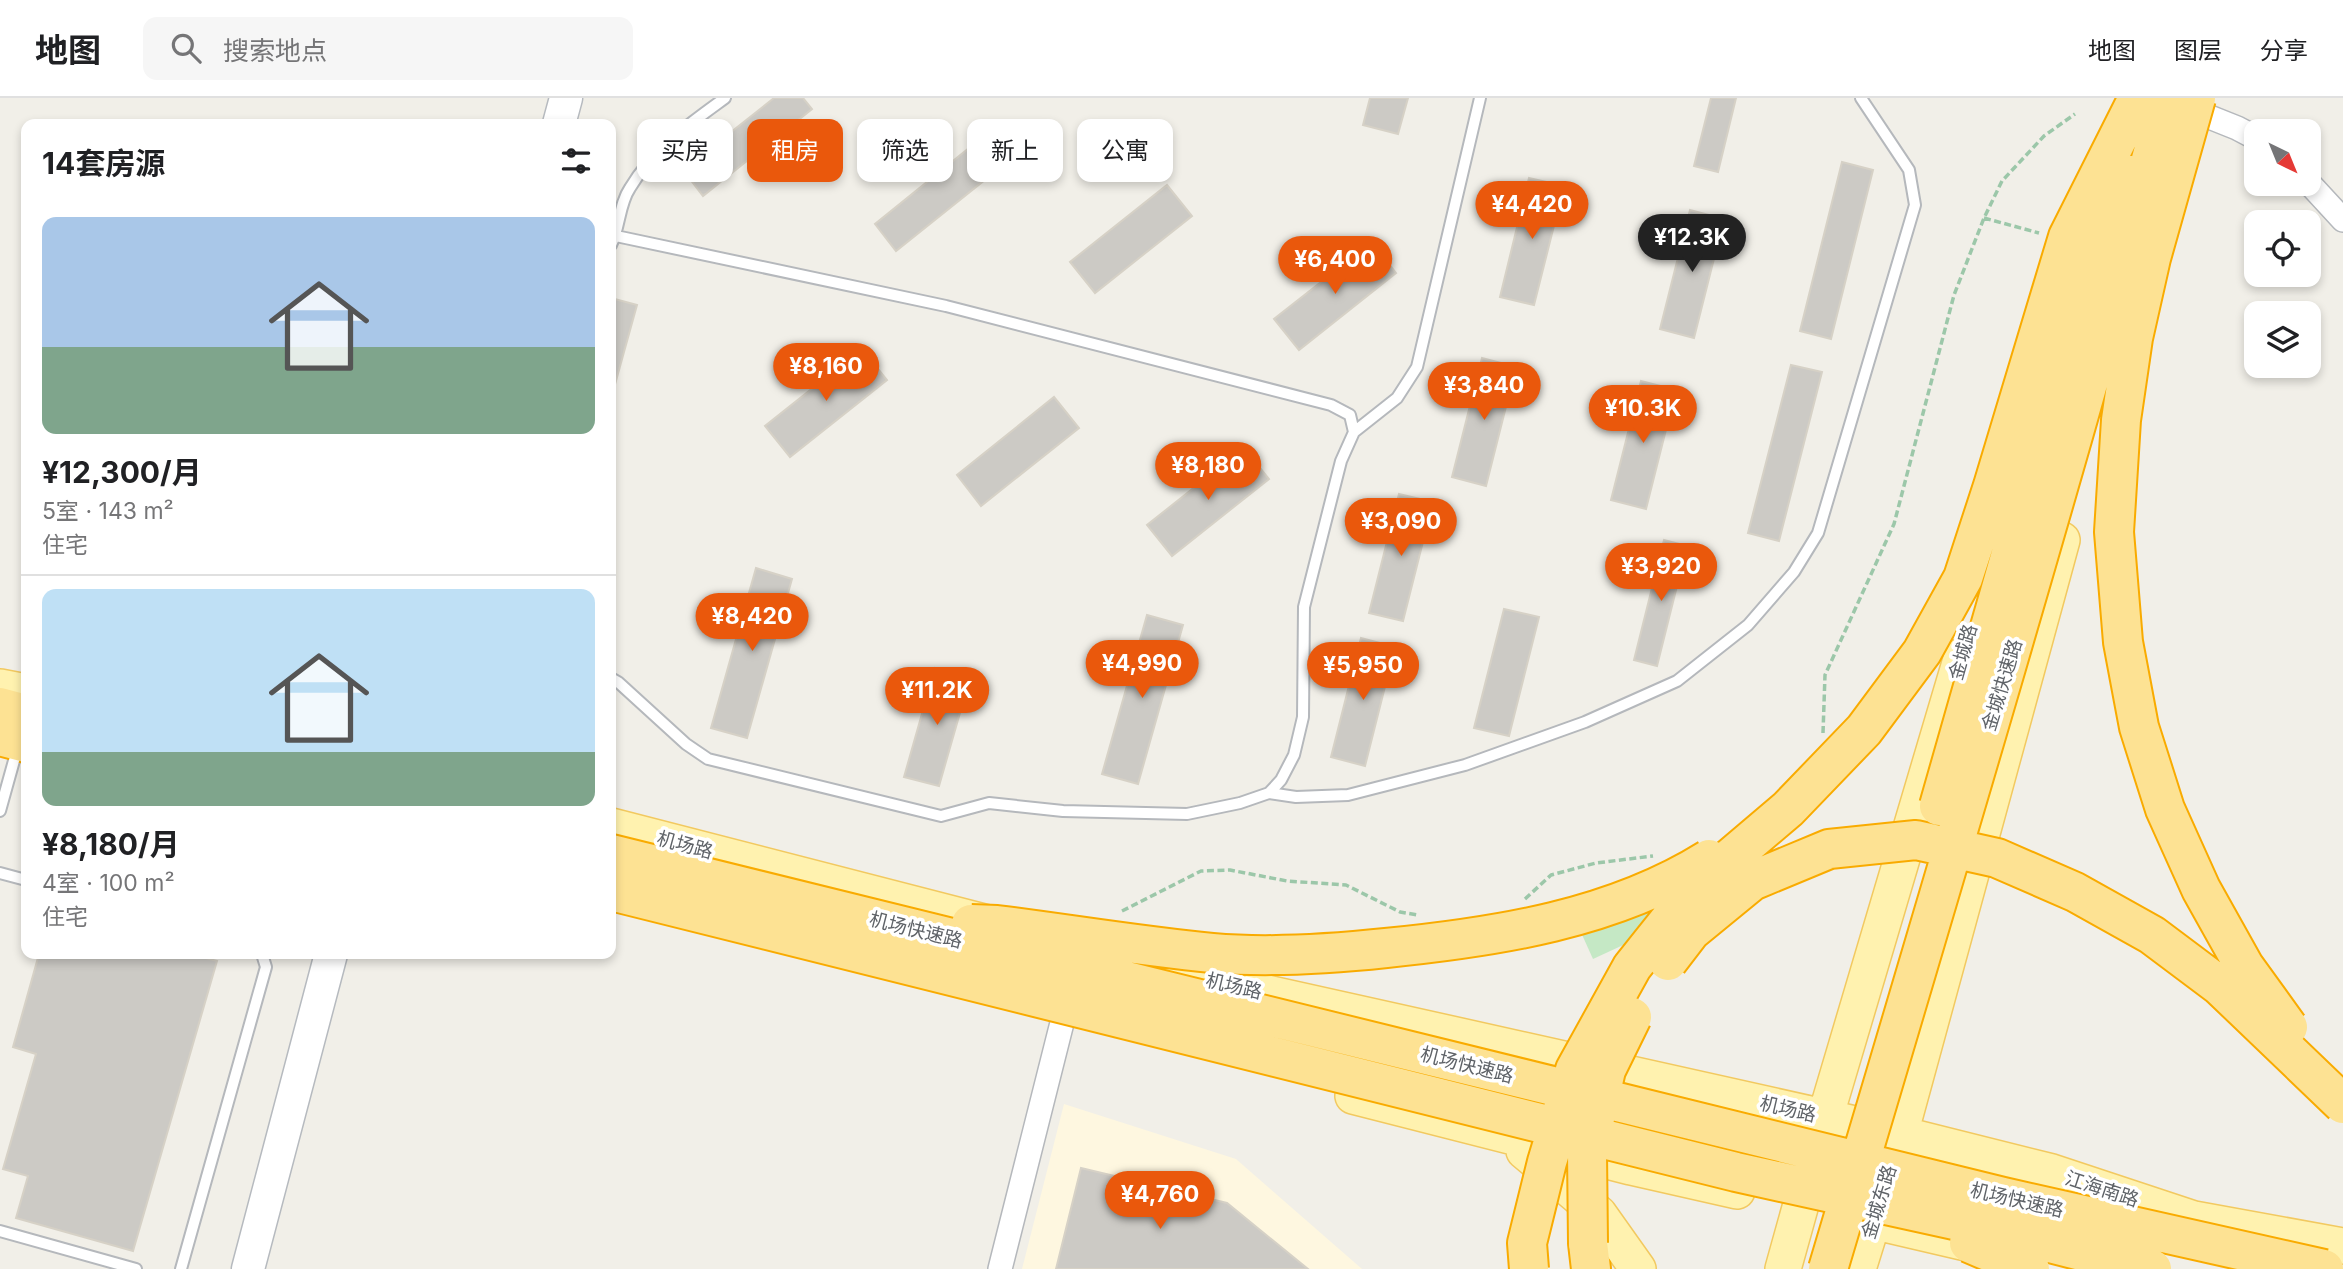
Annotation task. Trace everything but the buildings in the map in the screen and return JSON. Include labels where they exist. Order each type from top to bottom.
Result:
[{"type":"highway","points":[[1529,1269],[1527,1243],[1547,1162],[1575,1070],[1632,967],[1695,888],[1788,810],[1864,730],[1922,652],[1963,578],[2067,237],[2139,98]]},
{"type":"highway","name":"金城快速路","points":[[1806,1269],[2139,98]]},
{"type":"highway","points":[[2177,100],[2148,272],[2133,338],[2121,420],[2114,532],[2123,642],[2139,727],[2165,809],[2201,889],[2244,966],[2317,1068],[2343,1098]]},
{"type":"highway","name":"金城快速路","points":[[1828,1269],[2088,389],[2177,100]]},
{"type":"highway","points":[[1850,1269],[1901,1089],[2022,617]]},
{"type":"highway","points":[[0,707],[21,713]]},
{"type":"highway","points":[[874,920],[997,925],[1213,953],[1306,954],[1468,940],[1570,918],[1675,880],[1788,810]]},
{"type":"highway","points":[[1591,1269],[1588,1243],[1587,1153],[1606,1070],[1642,996],[1691,931],[1752,881],[1829,849],[1916,840],[1997,858],[2075,892],[2152,935],[2220,986],[2343,1104]]},
{"type":"highway","name":"机场快速路","points":[[616,855],[2003,1197],[2324,1269]]},
{"type":"highway","name":"机场快速路","points":[[616,892],[1737,1172],[1995,1229],[2152,1269]]},
{"type":"highway","points":[[1737,1172],[1925,1226],[2007,1257],[2053,1267]]},
{"type":"main road","name":"金城路","points":[[1801,1205],[2125,98]]},
{"type":"main road","points":[[1900,1134],[2177,100]]},
{"type":"main road","points":[[0,687],[21,691]]},
{"type":"main road","name":"机场路","points":[[616,827],[1200,978],[1862,1126]]},
{"type":"main road","points":[[616,904],[1495,1133],[1631,1167],[1838,1213],[2053,1267]]},
{"type":"main road","name":"江海南路","points":[[1862,1126],[2052,1172],[2194,1219],[2343,1246]]},
{"type":"main road","points":[[1495,1133],[1532,1156],[1599,1214],[1638,1269]]},
{"type":"main road","name":"金城东路","points":[[1858,1269],[1900,1134]]},
{"type":"main road","points":[[1783,1269],[1801,1205]]},
{"type":"main road","points":[[2003,1269],[2053,1267]]},
{"type":"street","points":[[560,119],[566,98]]},
{"type":"street","points":[[2177,100],[2244,131]]},
{"type":"street","points":[[2321,196],[2343,220]]},
{"type":"street","points":[[1000,1269],[1082,948]]},
{"type":"street","points":[[248,1269],[330,959]]},
{"type":"lane","points":[[616,228],[628,190],[661,146],[724,98]]},
{"type":"lane","points":[[1269,793],[1281,780],[1294,755],[1303,717],[1304,607],[1341,461],[1354,432],[1398,398],[1417,367],[1480,98]]},
{"type":"lane","points":[[616,681],[686,744],[708,759],[941,816],[989,803],[1063,811],[1187,814],[1240,803],[1269,793],[1296,797],[1348,795],[1465,765],[1585,722],[1677,681],[1748,625],[1794,572],[1818,533],[1915,205],[1909,170],[1861,98]]},
{"type":"lane","points":[[616,241],[946,306],[1318,402],[1350,415],[1354,432]]},
{"type":"lane","points":[[0,811],[13,750]]},
{"type":"lane","points":[[0,873],[21,879]]},
{"type":"lane","points":[[181,1269],[266,967],[264,959]]},
{"type":"lane","points":[[0,1231],[136,1269]]},
{"type":"path","points":[[2044,136],[2075,114]]},
{"type":"path","points":[[1983,218],[2040,234]]},
{"type":"shaded area","points":[[1064,1104],[1236,1159],[1362,1269],[1022,1269]]},
{"type":"green space","points":[[1663,865],[1686,916],[1593,959],[1570,908]]}]
